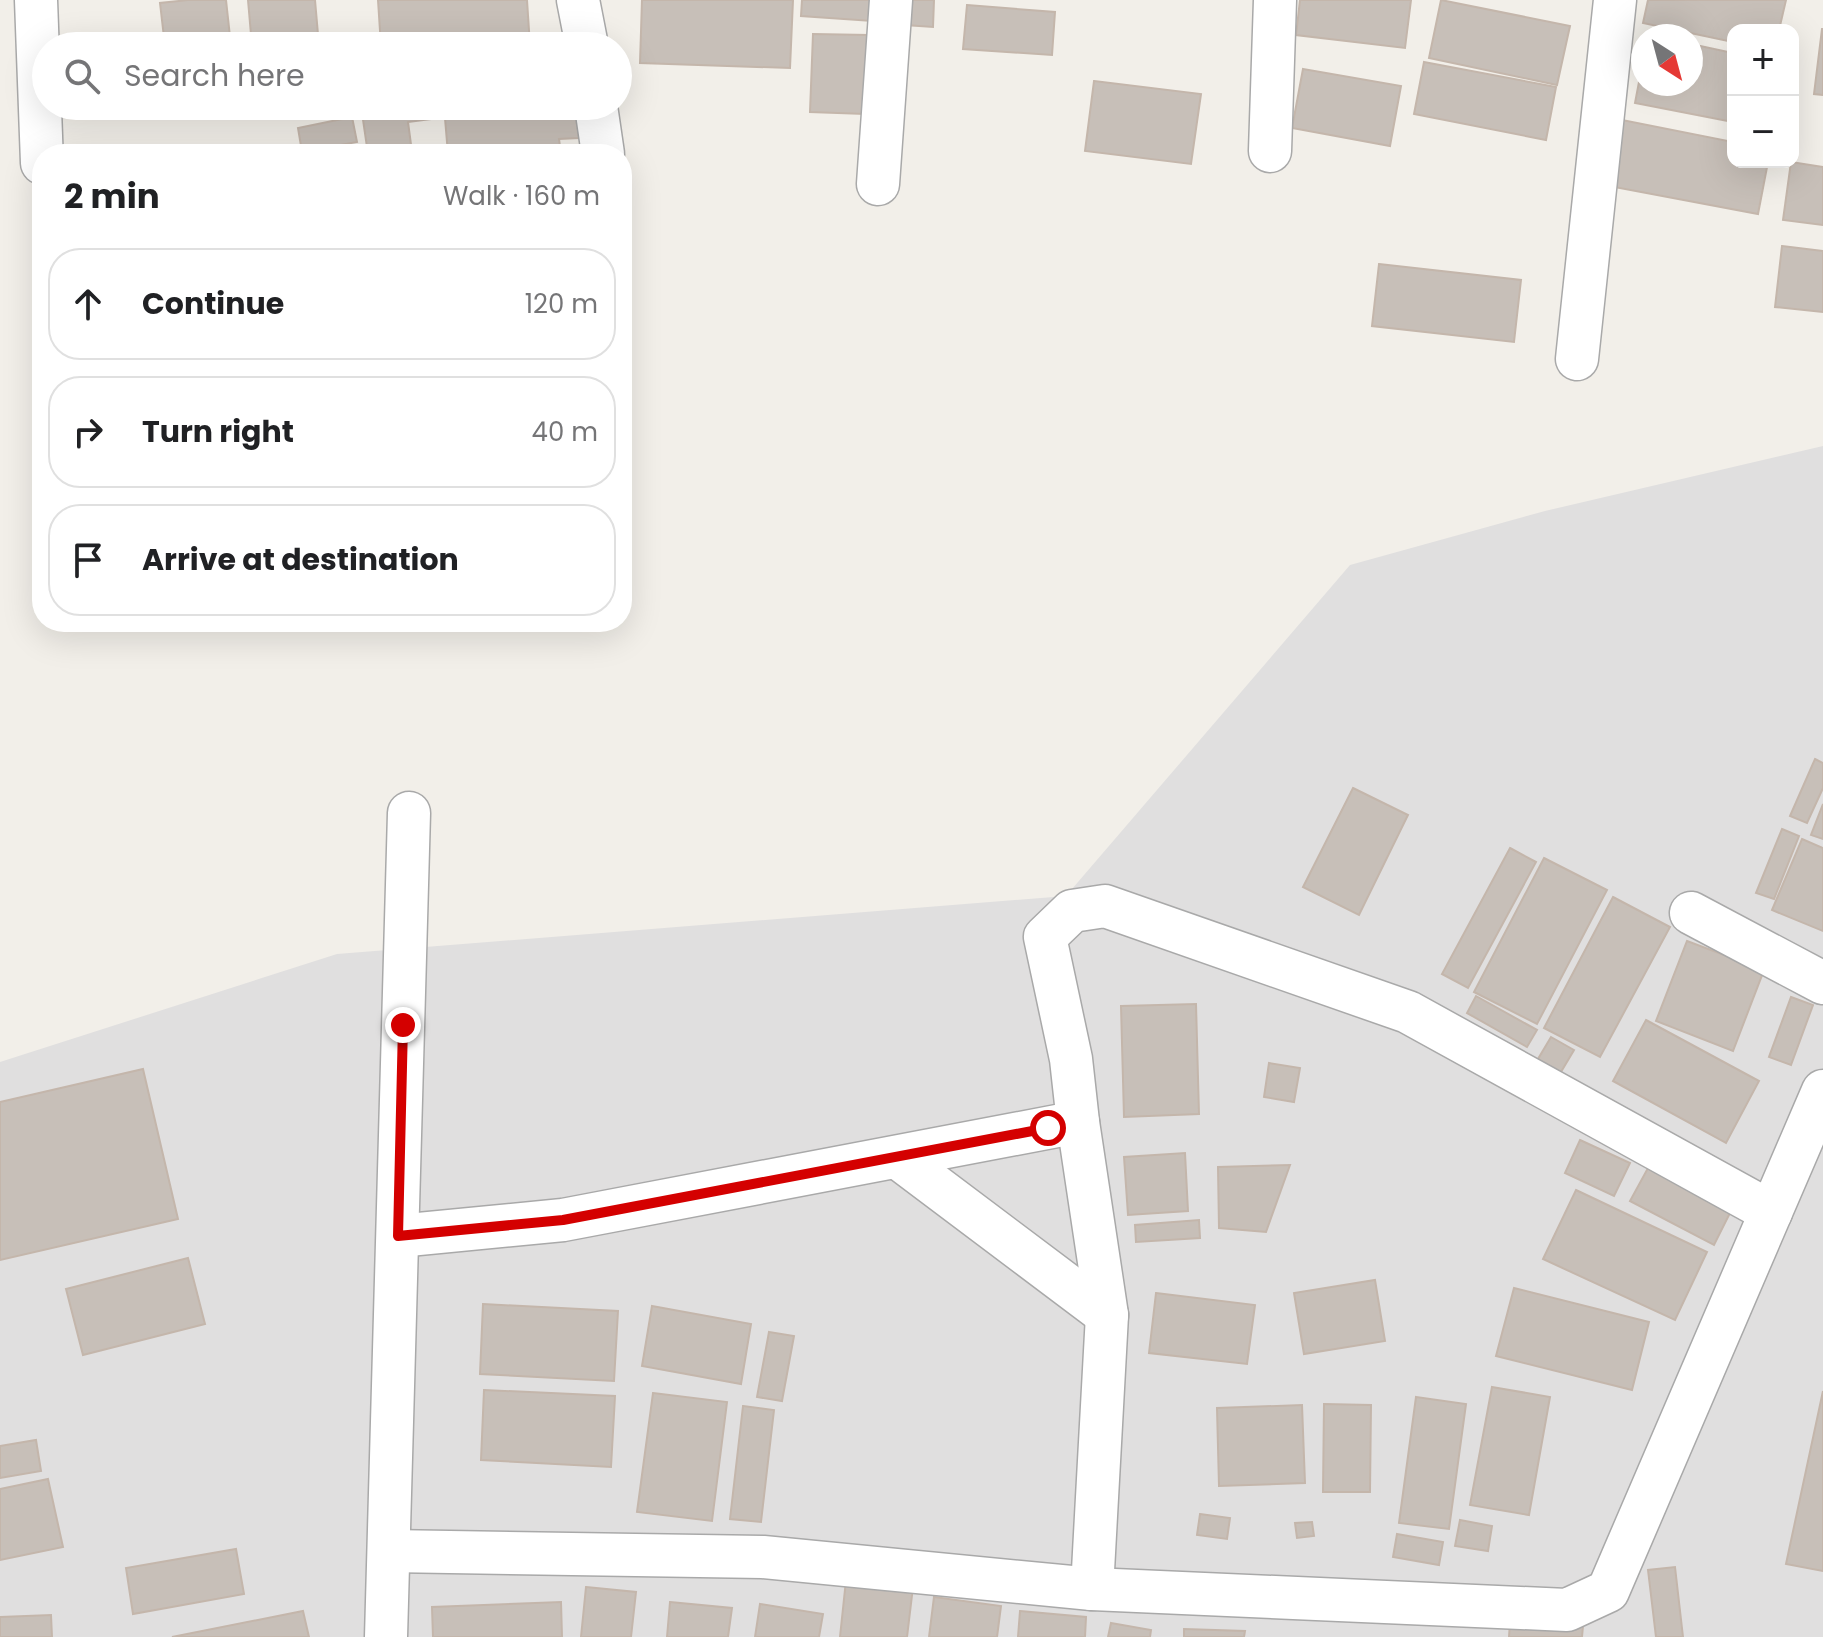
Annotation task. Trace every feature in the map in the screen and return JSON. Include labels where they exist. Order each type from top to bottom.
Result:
[{"type":"street","points":[[36,0],[37,32]]},
{"type":"street","points":[[578,0],[584,32]]},
{"type":"street","points":[[878,184],[891,0]]},
{"type":"street","points":[[1270,151],[1275,0]]},
{"type":"street","points":[[1577,359],[1615,0]]},
{"type":"street","points":[[40,120],[41,144]]},
{"type":"street","points":[[598,120],[602,144]]},
{"type":"street","points":[[386,1637],[409,813]]},
{"type":"street","points":[[1092,1589],[1107,1315],[1071,1059],[1045,937],[1072,911],[1105,906],[1408,1012],[1771,1212]]},
{"type":"street","points":[[1691,913],[1823,983]]},
{"type":"street","points":[[389,1551],[763,1557],[1092,1589],[1567,1610],[1608,1591],[1823,1091]]},
{"type":"street","points":[[398,1236],[563,1220],[1078,1122]]},
{"type":"street","points":[[897,1157],[1107,1315]]},
{"type":"shaded area","points":[[1823,446],[1823,1637],[0,1637],[0,1062],[337,954],[1066,896],[1350,565],[1545,511]]},
{"type":"building","points":[[226,0],[229,32],[163,32],[160,3]]},
{"type":"building","points":[[248,0],[315,0],[318,32],[251,32]]},
{"type":"building","points":[[378,0],[527,0],[529,32],[380,32]]},
{"type":"building","points":[[642,0],[793,0],[790,68],[640,63]]},
{"type":"building","points":[[802,0],[874,0],[872,21],[801,16]]},
{"type":"building","points":[[907,0],[934,0],[933,27],[905,25]]},
{"type":"building","points":[[1300,0],[1411,0],[1405,48],[1296,35]]},
{"type":"building","points":[[1441,0],[1570,26],[1557,85],[1429,58]]},
{"type":"building","points":[[1648,0],[1786,0],[1780,24],[1727,24],[1727,41],[1703,36],[1703,24],[1643,23]]},
{"type":"building","points":[[967,5],[1055,12],[1052,55],[963,49]]},
{"type":"building","points":[[1823,29],[1823,95],[1814,94]]},
{"type":"building","points":[[813,34],[869,35],[865,114],[810,112]]},
{"type":"building","points":[[1703,47],[1727,52],[1727,121],[1635,103],[1636,96],[1703,96]]},
{"type":"building","points":[[1424,62],[1556,87],[1546,140],[1414,114]]},
{"type":"building","points":[[1303,69],[1401,86],[1390,146],[1292,128]]},
{"type":"building","points":[[1094,81],[1201,94],[1191,164],[1085,151]]},
{"type":"building","points":[[353,120],[357,142],[301,144],[298,128]]},
{"type":"building","points":[[363,120],[424,120],[408,122],[411,144],[367,144]]},
{"type":"building","points":[[445,120],[577,120],[579,138],[559,139],[560,144],[447,144]]},
{"type":"building","points":[[1622,120],[1727,141],[1727,168],[1767,168],[1758,214],[1609,186]]},
{"type":"building","points":[[1799,163],[1823,167],[1823,225],[1783,220],[1790,168],[1799,168]]},
{"type":"building","points":[[1782,246],[1823,251],[1823,312],[1775,307]]},
{"type":"building","points":[[1379,264],[1521,280],[1514,342],[1372,326]]},
{"type":"building","points":[[1815,759],[1823,763],[1823,788],[1807,823],[1790,816]]},
{"type":"building","points":[[1353,788],[1408,815],[1359,915],[1303,887]]},
{"type":"building","points":[[1823,804],[1823,839],[1811,835]]},
{"type":"building","points":[[1782,829],[1799,836],[1774,899],[1756,893]]},
{"type":"building","points":[[1802,839],[1823,848],[1823,931],[1772,910]]},
{"type":"building","points":[[1510,848],[1536,862],[1468,988],[1442,974]]},
{"type":"building","points":[[1544,858],[1607,890],[1537,1024],[1474,992]]},
{"type":"building","points":[[1613,897],[1670,927],[1600,1057],[1544,1028]]},
{"type":"building","points":[[1687,941],[1764,970],[1733,1051],[1656,1021]]},
{"type":"building","points":[[1476,996],[1537,1030],[1527,1047],[1467,1013]]},
{"type":"building","points":[[1791,997],[1813,1005],[1791,1065],[1769,1057]]},
{"type":"building","points":[[1196,1004],[1199,1114],[1124,1117],[1121,1006]]},
{"type":"building","points":[[1646,1020],[1759,1081],[1726,1143],[1613,1081]]},
{"type":"building","points":[[1551,1037],[1574,1050],[1561,1072],[1538,1059]]},
{"type":"building","points":[[1269,1063],[1300,1068],[1294,1102],[1264,1097]]},
{"type":"building","points":[[143,1069],[178,1219],[0,1260],[0,1102]]},
{"type":"building","points":[[1580,1140],[1630,1163],[1614,1196],[1565,1173]]},
{"type":"building","points":[[1185,1153],[1188,1211],[1128,1215],[1124,1157]]},
{"type":"building","points":[[1290,1165],[1266,1232],[1219,1228],[1218,1167]]},
{"type":"building","points":[[1648,1168],[1731,1211],[1714,1245],[1630,1201]]},
{"type":"building","points":[[1576,1190],[1707,1252],[1675,1320],[1543,1259]]},
{"type":"building","points":[[1199,1220],[1200,1238],[1136,1242],[1135,1225]]},
{"type":"building","points":[[188,1258],[205,1324],[83,1355],[66,1289]]},
{"type":"building","points":[[1375,1280],[1385,1341],[1304,1354],[1294,1293]]},
{"type":"building","points":[[1514,1288],[1649,1322],[1632,1390],[1496,1356]]},
{"type":"building","points":[[1156,1293],[1255,1305],[1247,1364],[1149,1353]]},
{"type":"building","points":[[483,1304],[618,1311],[614,1381],[480,1374]]},
{"type":"building","points":[[652,1306],[751,1324],[741,1384],[642,1366]]},
{"type":"building","points":[[769,1332],[794,1336],[782,1401],[757,1397]]},
{"type":"building","points":[[1492,1387],[1550,1397],[1529,1515],[1470,1505]]},
{"type":"building","points":[[484,1390],[615,1396],[611,1467],[481,1460]]},
{"type":"building","points":[[1823,1391],[1823,1571],[1786,1564]]},
{"type":"building","points":[[653,1393],[727,1402],[712,1521],[637,1512]]},
{"type":"building","points":[[1416,1397],[1466,1404],[1449,1529],[1399,1523]]},
{"type":"building","points":[[1324,1404],[1371,1405],[1370,1492],[1323,1492]]},
{"type":"building","points":[[1302,1405],[1305,1483],[1219,1486],[1217,1408]]},
{"type":"building","points":[[743,1406],[774,1410],[761,1522],[730,1519]]},
{"type":"building","points":[[36,1440],[41,1471],[0,1478],[0,1446]]},
{"type":"building","points":[[48,1479],[63,1547],[0,1560],[0,1489]]},
{"type":"building","points":[[1200,1514],[1230,1518],[1227,1539],[1197,1535]]},
{"type":"building","points":[[1460,1520],[1492,1526],[1488,1551],[1455,1546]]},
{"type":"building","points":[[1312,1522],[1314,1536],[1297,1538],[1295,1523]]},
{"type":"building","points":[[1397,1534],[1443,1542],[1439,1565],[1393,1557]]},
{"type":"building","points":[[236,1549],[244,1594],[133,1614],[126,1568]]},
{"type":"building","points":[[1675,1567],[1683,1637],[1656,1637],[1648,1570]]},
{"type":"building","points":[[846,1580],[913,1587],[907,1637],[840,1637]]},
{"type":"building","points":[[586,1587],[636,1592],[631,1637],[581,1637]]},
{"type":"building","points":[[934,1597],[1001,1606],[997,1637],[929,1637]]},
{"type":"building","points":[[561,1602],[562,1637],[433,1637],[432,1607]]},
{"type":"building","points":[[670,1602],[732,1608],[728,1637],[667,1637]]},
{"type":"building","points":[[760,1604],[823,1614],[819,1637],[755,1637]]},
{"type":"building","points":[[303,1611],[309,1637],[172,1637]]},
{"type":"building","points":[[1020,1611],[1086,1617],[1085,1637],[1018,1637]]},
{"type":"building","points":[[51,1615],[52,1637],[0,1637],[0,1617]]},
{"type":"building","points":[[1510,1622],[1583,1626],[1582,1637],[1509,1637]]},
{"type":"building","points":[[1111,1623],[1151,1630],[1150,1637],[1108,1637]]},
{"type":"building","points":[[1184,1629],[1245,1631],[1244,1637],[1184,1637]]},
{"type":"route","points":[[403,1025],[398,1236],[563,1220],[1048,1128]]}]
